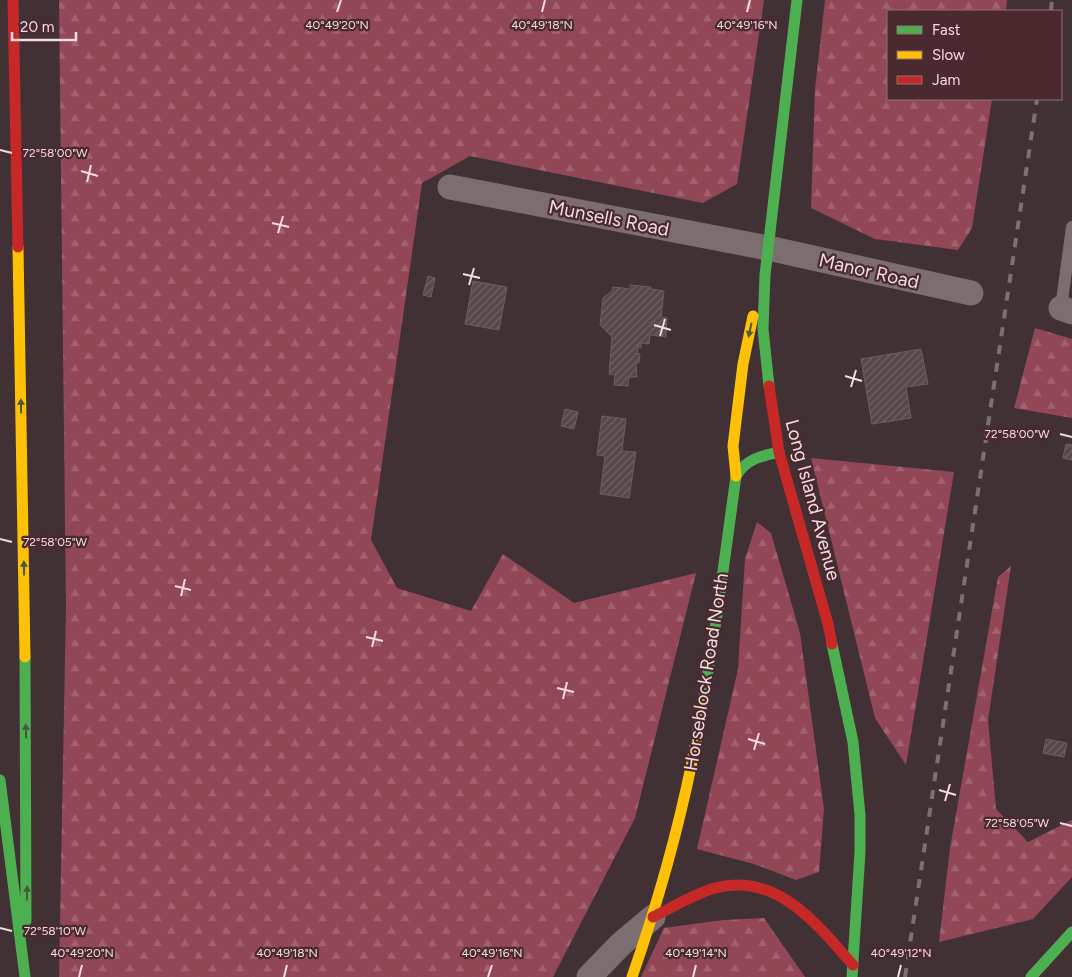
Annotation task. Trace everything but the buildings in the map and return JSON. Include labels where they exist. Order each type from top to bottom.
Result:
[{"type":"main road","points":[[13,0],[25,628],[27,862],[25,977]]},
{"type":"main road","name":"Long Island Avenue","points":[[797,0],[768,248],[764,329],[768,389],[779,452],[828,624],[853,742],[858,786],[860,843],[852,977]]},
{"type":"main road","name":"Horseblock Road North","points":[[632,977],[654,917],[695,752],[717,615],[736,476],[733,446],[743,364],[768,248]]},
{"type":"main road","points":[[736,476],[740,468],[751,459],[779,452]]},
{"type":"main road","points":[[0,780],[25,977]]},
{"type":"main road","points":[[654,917],[716,888],[738,885],[765,889],[779,894],[792,902],[825,933],[853,965]]},
{"type":"main road","points":[[1030,977],[1072,932]]},
{"type":"street","name":"Munsells Road","points":[[450,187],[768,248]]},
{"type":"street","name":"Manor Road","points":[[768,248],[970,294]]},
{"type":"street","points":[[589,977],[621,944],[654,917]]},
{"type":"lane","points":[[1067,299],[1072,227]]},
{"type":"green space","points":[[59,0],[764,0],[737,184],[703,203],[470,156],[422,183],[371,540],[397,588],[471,611],[503,554],[574,603],[696,573],[635,818],[553,977],[59,977],[66,606]]},
{"type":"green space","points":[[825,0],[1007,0],[1006,10],[887,10],[887,100],[992,100],[972,228],[958,250],[875,239],[811,208],[815,89]]},
{"type":"green space","points":[[1035,328],[1072,339],[1072,418],[1014,408]]},
{"type":"green space","points":[[811,458],[954,472],[906,765],[875,718]]},
{"type":"green space","points":[[757,522],[771,533],[800,633],[824,809],[819,872],[796,880],[754,864],[697,849],[738,669],[745,559]]},
{"type":"green space","points":[[1011,566],[988,720],[996,809],[1028,842],[1072,820],[1072,877],[1033,919],[939,942],[950,848],[998,577]]},
{"type":"green space","points":[[764,918],[805,977],[641,977],[664,928],[723,920]]},
{"type":"railway","points":[[1051,10],[1052,0]]},
{"type":"railway","points":[[905,977],[1037,100]]},
{"type":"traffic: fast","points":[[769,386],[763,329],[765,275],[797,0]]},
{"type":"traffic: fast","points":[[703,702],[736,476],[749,462],[779,452]]},
{"type":"traffic: fast","points":[[832,644],[853,742],[860,815],[860,852],[852,977]]},
{"type":"traffic: fast","points":[[25,657],[26,921]]},
{"type":"traffic: fast","points":[[0,780],[25,977]]},
{"type":"traffic: fast","points":[[1031,977],[1072,932]]},
{"type":"traffic: slow","points":[[18,247],[25,657]]},
{"type":"traffic: slow","points":[[736,476],[733,446],[743,364],[753,316]]},
{"type":"traffic: slow","points":[[632,977],[674,841],[690,772],[703,702]]},
{"type":"traffic: jam","points":[[13,0],[18,247]]},
{"type":"traffic: jam","points":[[769,386],[779,452],[832,644]]},
{"type":"traffic: jam","points":[[653,917],[691,897],[715,888],[737,885],[758,888],[794,905],[825,933],[853,965]]}]
